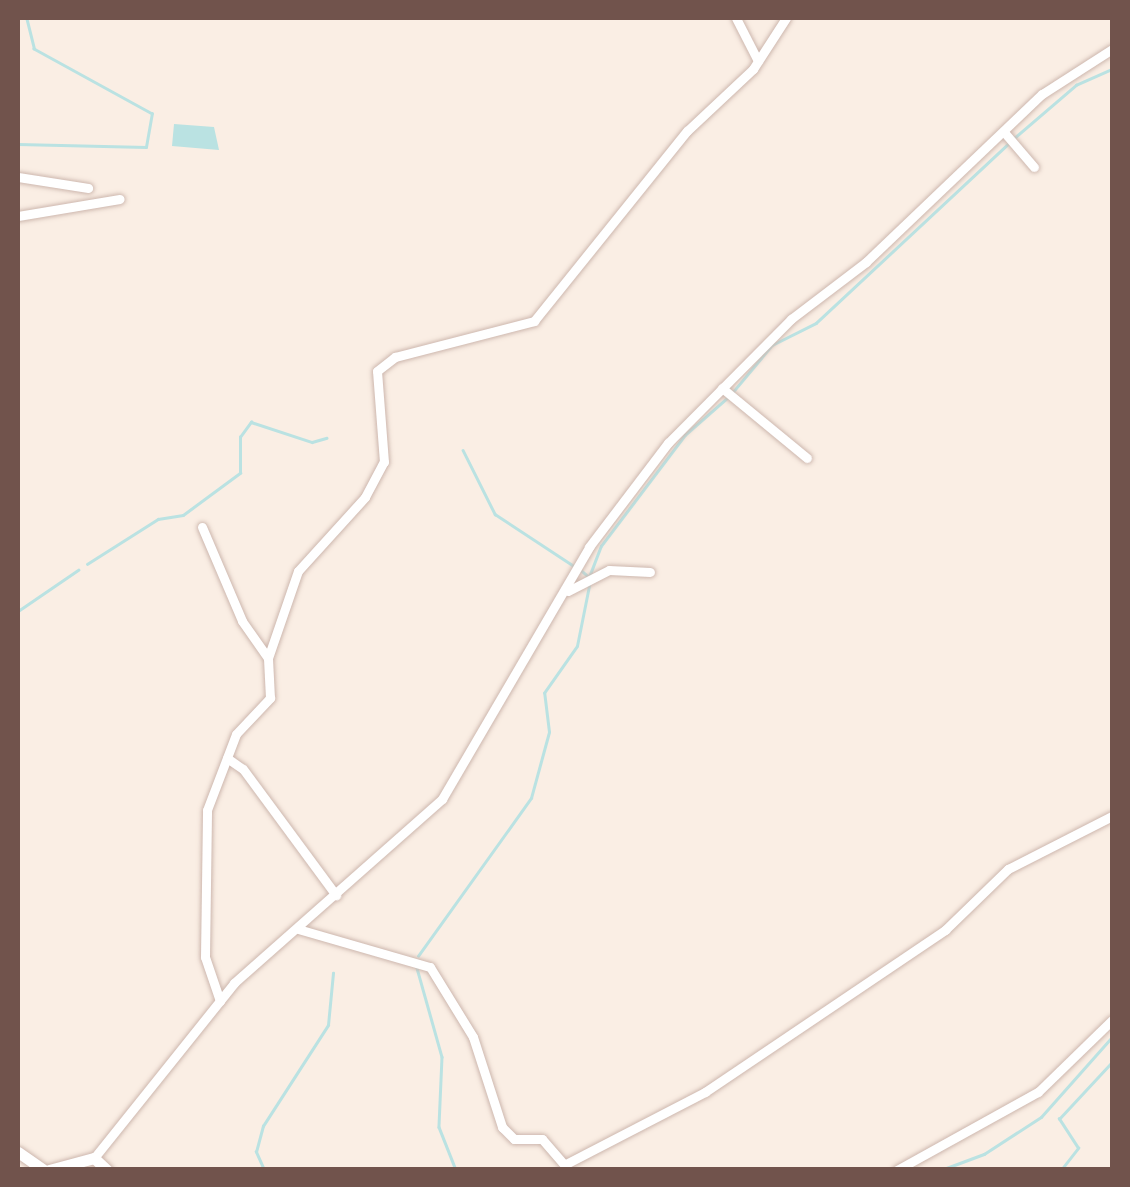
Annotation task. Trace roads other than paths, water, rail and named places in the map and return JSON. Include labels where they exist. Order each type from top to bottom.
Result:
[{"type":"street","points":[[736,18],[758,61]]},
{"type":"street","points":[[220,1001],[205,958],[207,810],[236,734],[270,698],[268,658],[298,570],[365,497],[384,462],[373,381],[383,364],[534,321],[687,131],[758,61],[786,18]]},
{"type":"street","points":[[18,1152],[47,1170],[94,1158],[220,1001],[442,800],[616,506],[722,388],[1065,76],[1112,49]]},
{"type":"street","points":[[1004,132],[1034,166]]},
{"type":"street","points":[[18,177],[88,188]]},
{"type":"street","points":[[18,216],[120,199]]},
{"type":"street","points":[[722,388],[808,458]]},
{"type":"street","points":[[202,527],[242,622],[268,658]]},
{"type":"street","points":[[567,592],[609,570],[650,572]]},
{"type":"street","points":[[226,758],[243,769],[336,895]]},
{"type":"street","points":[[298,929],[430,966],[473,1037],[502,1128],[514,1139],[542,1140],[566,1167],[705,1092],[945,930],[1008,869],[1112,816]]},
{"type":"street","points":[[897,1170],[1038,1092],[1112,1020]]},
{"type":"street","points":[[94,1158],[107,1170]]},
{"type":"water","points":[[174,124],[214,127],[219,150],[172,146]]},
{"type":"waterway","points":[[18,144],[146,147],[152,114],[34,49],[26,18]]},
{"type":"waterway","points":[[1013,139],[1076,85],[1112,69]]},
{"type":"waterway","points":[[732,393],[772,345],[816,323],[1008,144]]},
{"type":"waterway","points":[[582,571],[589,577],[601,546],[685,435],[727,398]]},
{"type":"waterway","points":[[87,564],[158,519],[183,515],[240,473],[240,437],[251,422],[312,442],[326,438]]},
{"type":"waterway","points":[[463,450],[495,514],[574,566]]},
{"type":"waterway","points":[[18,611],[78,570]]},
{"type":"waterway","points":[[418,956],[531,798],[549,732],[544,693],[577,646],[589,586]]},
{"type":"waterway","points":[[417,968],[442,1057],[439,1127],[456,1170]]},
{"type":"waterway","points":[[264,1170],[256,1152],[263,1126],[328,1025],[333,973]]},
{"type":"waterway","points":[[941,1170],[984,1154],[1041,1117],[1112,1037]]},
{"type":"waterway","points":[[1061,1170],[1078,1148],[1059,1119],[1112,1062]]}]
